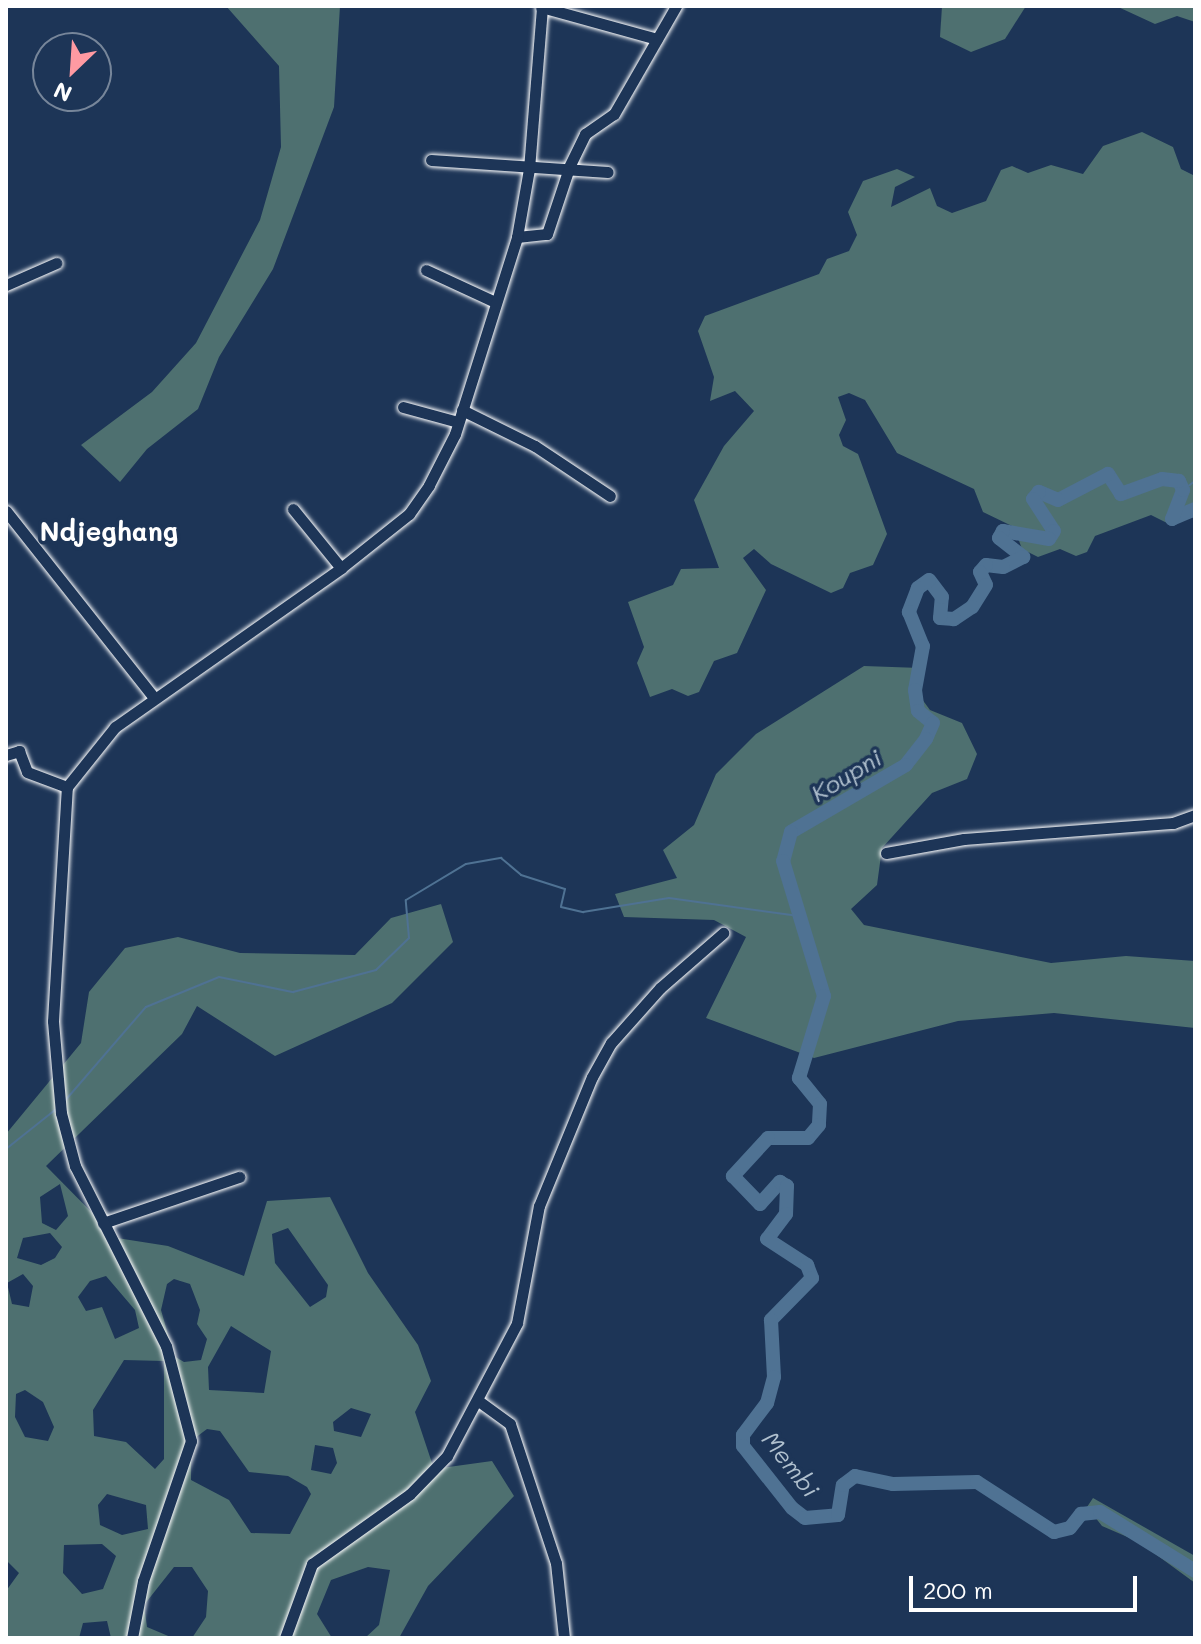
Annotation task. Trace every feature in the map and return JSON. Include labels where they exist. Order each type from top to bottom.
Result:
[{"type":"street","points":[[132,1638],[143,1581],[191,1441],[166,1346],[75,1166],[53,1062],[60,826],[67,787],[101,740],[154,698],[341,568],[409,514],[446,456],[517,237],[529,169],[542,6],[657,39]]},
{"type":"street","points":[[517,237],[547,234],[569,169],[585,134],[614,114],[676,6]]},
{"type":"street","points":[[431,160],[608,172]]},
{"type":"street","points":[[6,285],[56,263]]},
{"type":"street","points":[[426,270],[495,302]]},
{"type":"street","points":[[403,407],[458,422]]},
{"type":"street","points":[[462,410],[535,446],[610,496]]},
{"type":"street","points":[[293,509],[341,568]]},
{"type":"street","points":[[6,511],[154,698]]},
{"type":"street","points":[[6,755],[19,751],[27,772],[67,787]]},
{"type":"street","points":[[886,853],[964,839],[1173,823],[1195,815]]},
{"type":"street","points":[[285,1638],[312,1564],[410,1494],[447,1456],[480,1402],[517,1323],[539,1206],[592,1077],[611,1043],[660,988],[723,933]]},
{"type":"street","points":[[103,1223],[239,1177]]},
{"type":"street","points":[[480,1402],[510,1424],[556,1563],[564,1638]]},
{"type":"green space","points":[[226,6],[340,6],[334,107],[273,269],[219,357],[198,409],[147,449],[120,482],[81,445],[152,392],[196,343],[260,220],[281,147],[279,66]]},
{"type":"green space","points":[[942,6],[1026,6],[1005,39],[971,52],[940,37]]},
{"type":"green space","points":[[1116,6],[1195,6],[1195,22],[1177,16],[1155,24]]},
{"type":"green space","points":[[1142,132],[1173,147],[1181,169],[1195,176],[1195,517],[1167,523],[1151,515],[1095,536],[1087,552],[1076,556],[1060,549],[1038,557],[1022,549],[1014,527],[983,512],[974,489],[897,453],[865,400],[849,393],[838,397],[846,420],[839,435],[843,446],[858,454],[887,534],[873,565],[850,573],[843,588],[831,593],[771,564],[754,549],[743,558],[766,590],[737,653],[714,661],[699,692],[688,696],[672,689],[650,697],[637,663],[644,647],[628,602],[673,585],[681,569],[719,568],[694,500],[724,446],[754,411],[735,391],[710,401],[714,377],[698,331],[705,316],[819,274],[827,259],[849,251],[857,235],[848,212],[863,181],[897,169],[915,177],[895,187],[891,207],[930,188],[937,206],[952,213],[986,201],[1001,170],[1012,166],[1028,173],[1051,165],[1083,174],[1103,146]]},
{"type":"green space","points":[[864,666],[920,668],[913,687],[930,710],[962,723],[977,754],[967,779],[932,793],[882,848],[877,885],[851,909],[864,925],[1051,963],[1126,956],[1195,961],[1195,1028],[1054,1013],[958,1021],[814,1058],[706,1018],[746,937],[714,920],[624,917],[615,894],[677,878],[663,850],[694,825],[716,774],[756,734]]},
{"type":"green space","points":[[441,904],[453,942],[392,1003],[275,1056],[197,1006],[182,1034],[46,1166],[117,1238],[168,1246],[244,1276],[267,1201],[330,1197],[368,1273],[418,1345],[431,1381],[415,1412],[434,1469],[492,1461],[514,1496],[428,1586],[399,1638],[365,1638],[379,1625],[390,1570],[368,1567],[331,1580],[317,1614],[332,1638],[192,1638],[206,1617],[208,1591],[192,1567],[174,1567],[144,1605],[147,1627],[173,1638],[111,1638],[107,1621],[83,1623],[79,1638],[6,1638],[6,1591],[19,1573],[6,1560],[6,1134],[81,1043],[89,992],[125,948],[178,937],[240,953],[355,955],[391,918]],"holes":[[[60,1184],[68,1216],[56,1230],[42,1223],[40,1197]],[[288,1228],[328,1285],[326,1297],[310,1307],[275,1263],[272,1234]],[[50,1233],[62,1247],[55,1258],[41,1265],[17,1258],[23,1238]],[[23,1274],[33,1286],[29,1307],[12,1304],[7,1283]],[[106,1276],[135,1310],[139,1328],[115,1339],[102,1307],[86,1311],[78,1297],[90,1281]],[[174,1279],[190,1284],[200,1310],[197,1324],[207,1339],[201,1360],[184,1362],[174,1356],[161,1310],[167,1284]],[[231,1326],[271,1351],[264,1393],[209,1390],[208,1367]],[[124,1360],[164,1361],[164,1459],[155,1469],[126,1442],[94,1436],[93,1410]],[[25,1390],[43,1402],[54,1427],[48,1441],[25,1437],[15,1417],[16,1394]],[[351,1408],[371,1414],[361,1437],[334,1431],[333,1422]],[[207,1429],[220,1431],[249,1472],[288,1476],[307,1487],[311,1494],[290,1534],[251,1533],[229,1500],[191,1480],[191,1441]],[[315,1445],[333,1448],[337,1463],[331,1474],[311,1470]],[[107,1494],[146,1505],[148,1529],[122,1535],[100,1525],[98,1505]],[[102,1544],[116,1556],[103,1589],[82,1594],[63,1573],[64,1545]]]},
{"type":"green space","points":[[1093,1498],[1195,1556],[1195,1583],[1139,1542],[1102,1526],[1087,1507]]},
{"type":"waterway","name":"Membi","points":[[1195,509],[1172,519],[1183,490],[1179,481],[1162,479],[1121,494],[1108,474],[1058,500],[1039,492],[1033,499],[1054,531],[1049,539],[1003,531],[999,538],[1023,557],[1003,567],[986,565],[980,572],[986,585],[972,607],[954,619],[940,618],[942,597],[929,580],[918,588],[909,612],[923,646],[915,690],[918,711],[933,723],[926,739],[906,765],[791,832],[783,861],[824,996],[799,1078],[820,1104],[819,1125],[808,1138],[768,1138],[733,1176],[760,1204],[780,1182],[787,1186],[786,1214],[767,1239],[807,1265],[812,1278],[771,1320],[774,1377],[767,1403],[743,1435],[743,1446],[792,1508],[805,1518],[838,1515],[843,1485],[855,1476],[893,1484],[977,1482],[1054,1532],[1070,1528],[1081,1514],[1100,1512],[1195,1571]]},
{"type":"waterway","points":[[1183,490],[1195,481]]},
{"type":"waterway","points":[[63,1103],[146,1007],[219,977],[293,992],[376,970],[409,938],[406,900],[466,864],[501,858],[521,875],[565,889],[561,907],[583,912],[669,898],[799,916]]},
{"type":"waterway","points":[[6,1149],[55,1110]]},
{"type":"district","name":"Ndjeghang","points":[[109,532]]},
{"type":"water label","name":"Koupni","points":[[846,775]]}]
